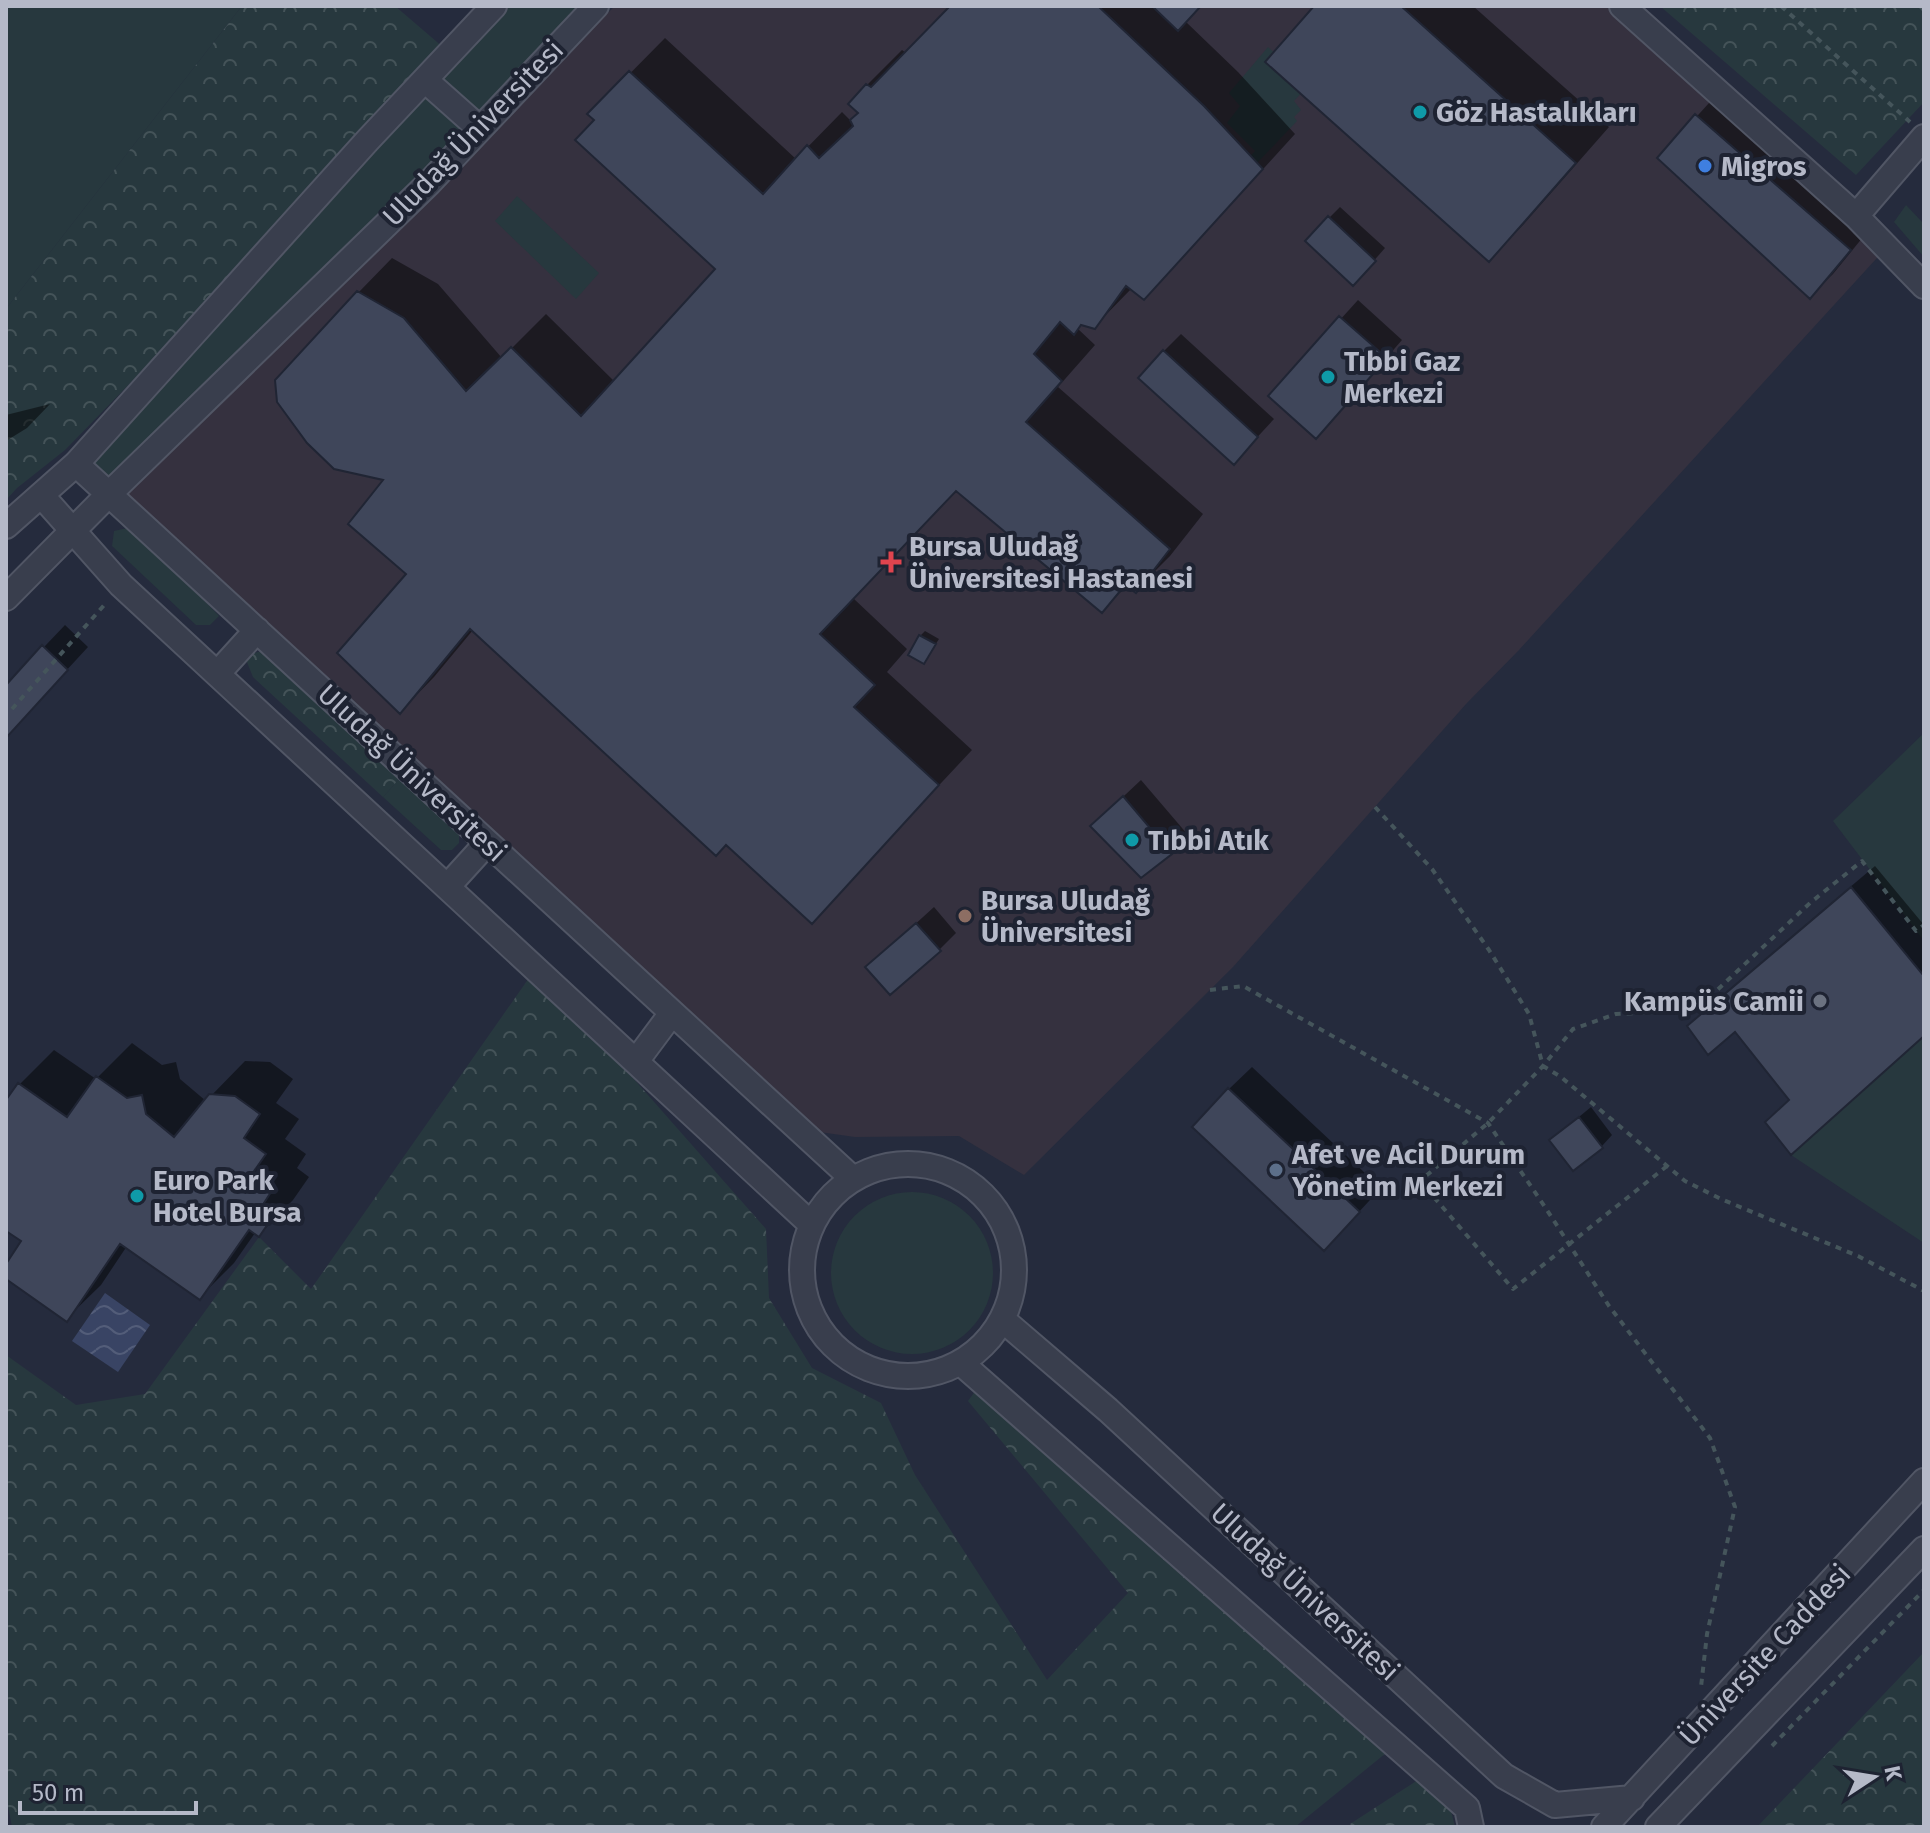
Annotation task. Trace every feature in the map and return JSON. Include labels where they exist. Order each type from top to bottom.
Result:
[{"type":"street","points":[[6,526],[76,464],[357,152],[494,6]]},
{"type":"street","name":"Uludağ Üniversitesi","points":[[6,598],[429,183],[596,6]]},
{"type":"street","points":[[1622,6],[1856,216],[1924,286]]},
{"type":"street","points":[[425,80],[479,128]]},
{"type":"street","points":[[1856,216],[1918,131]]},
{"type":"street","points":[[76,464],[109,494]]},
{"type":"street","name":"Uludağ Üniversitesi","points":[[109,494],[853,1179]]},
{"type":"street","points":[[42,496],[121,585],[812,1225]]},
{"type":"street","points":[[217,674],[257,630]]},
{"type":"street","points":[[447,887],[487,843]]},
{"type":"street","points":[[637,1060],[672,1013]]},
{"type":"street","points":[[909,1163],[951,1171],[996,1202],[1015,1262],[1012,1292],[1003,1320],[985,1345],[961,1363],[929,1374],[896,1377],[864,1366],[835,1349],[815,1322],[802,1291],[801,1258],[812,1225],[828,1198],[853,1179],[880,1167],[909,1163]]},
{"type":"street","name":"Uludağ Üniversitesi","points":[[1003,1320],[1108,1410],[1504,1776],[1555,1805],[1632,1798]]},
{"type":"street","name":"Uludağ Üniversitesi","points":[[961,1363],[1467,1808],[1471,1827]]},
{"type":"street","name":"Üniversite Caddesi","points":[[1604,1827],[1924,1481]]},
{"type":"street","name":"Üniversite Caddesi","points":[[1658,1827],[1924,1549]]},
{"type":"path","points":[[1781,6],[1918,131]]},
{"type":"path","points":[[12,709],[121,585]]},
{"type":"path","points":[[1375,807],[1432,869],[1489,950],[1529,1014],[1543,1066],[1561,1077],[1685,1181],[1858,1256],[1924,1291]]},
{"type":"path","points":[[1667,1166],[1513,1289],[1420,1181],[1488,1123],[1543,1066],[1573,1029],[1616,1014],[1658,1012],[1714,993],[1810,903],[1862,861],[1916,931],[1924,925]]},
{"type":"path","points":[[1210,990],[1243,986],[1488,1123],[1609,1306],[1710,1438],[1735,1507],[1707,1634],[1700,1697],[1708,1716]]},
{"type":"path","points":[[1769,1748],[1924,1590]]},
{"type":"shaded area","name":"Bursa Uludağ Üniversitesi Hastanesi","points":[[615,6],[1621,6],[1887,247],[1466,704],[1233,967],[1024,1175],[959,1136],[855,1137],[798,1129],[109,494],[343,264]]},
{"type":"green space","points":[[6,6],[242,6],[6,309]]},
{"type":"green space","points":[[242,6],[395,6],[451,54],[65,450],[6,500],[6,309]]},
{"type":"green space","points":[[494,6],[596,6],[109,494],[91,461]]},
{"type":"green space","points":[[1660,6],[1924,6],[1924,102],[1856,175]]},
{"type":"green space","points":[[1268,47],[1309,85],[1294,101],[1301,110],[1294,117],[1297,121],[1144,282],[1135,277],[1255,151],[1227,123],[1240,106],[1229,93]]},
{"type":"green space","points":[[517,196],[599,273],[576,299],[495,221]]},
{"type":"green space","points":[[1906,205],[1924,224],[1924,257],[1894,222]]},
{"type":"green space","points":[[127,528],[185,580],[219,616],[210,625],[196,625],[112,546],[114,531]]},
{"type":"green space","points":[[267,650],[400,778],[383,797],[253,677],[247,662],[249,654]]},
{"type":"green space","points":[[1924,733],[1924,941],[1833,821]]},
{"type":"green space","points":[[400,778],[459,835],[459,843],[452,850],[441,850],[383,797]]},
{"type":"green space","points":[[536,968],[766,1229],[769,1298],[812,1368],[881,1403],[915,1475],[1047,1680],[1128,1593],[968,1401],[976,1390],[1386,1753],[1295,1827],[12,1827],[6,1795],[6,1355],[76,1405],[145,1394],[259,1237],[311,1289]]},
{"type":"green space","points":[[1924,1036],[1924,1243],[1791,1155]]},
{"type":"green space","points":[[912,1192],[943,1198],[969,1216],[987,1242],[993,1273],[987,1304],[969,1330],[943,1348],[912,1354],[881,1348],[855,1330],[837,1304],[831,1273],[837,1242],[855,1216],[881,1198]]},
{"type":"green space","points":[[1924,1652],[1924,1827],[1757,1827]]},
{"type":"green space","points":[[1421,1778],[1449,1803],[1455,1827],[1353,1827],[1350,1824]]},
{"type":"water","points":[[105,1293],[150,1325],[118,1372],[72,1341]]},
{"type":"building","points":[[950,6],[1098,6],[1204,106],[1263,169],[1144,300],[1126,286],[1095,329],[1081,325],[1074,335],[1060,322],[1034,354],[1062,381],[1026,422],[1170,549],[1136,593],[1125,585],[1102,613],[956,491],[820,634],[875,685],[854,707],[939,785],[812,924],[726,845],[716,856],[470,629],[400,714],[337,653],[406,574],[348,524],[383,480],[334,469],[307,443],[277,402],[275,380],[357,291],[404,318],[466,391],[511,347],[581,416],[715,269],[575,140],[594,120],[587,114],[629,71],[763,194],[807,145],[819,158],[853,126],[850,120],[858,113],[848,104],[866,84],[871,87]]},
{"type":"building","points":[[1152,6],[1201,6],[1178,31]]},
{"type":"building","name":"Göz Hastalıkları","points":[[1314,6],[1401,6],[1576,163],[1489,262],[1265,62]]},
{"type":"building","points":[[1695,114],[1851,250],[1810,299],[1657,158]]},
{"type":"building","points":[[1328,216],[1376,261],[1353,286],[1305,241]]},
{"type":"building","name":"Tıbbi Gaz Merkezi","points":[[1339,316],[1387,358],[1316,439],[1268,396]]},
{"type":"building","points":[[1163,350],[1258,437],[1234,465],[1138,378]]},
{"type":"building","points":[[919,635],[936,644],[924,664],[908,655]]},
{"type":"building","points":[[42,645],[68,670],[6,738],[6,685]]},
{"type":"building","name":"Tıbbi Atık","points":[[1123,796],[1172,854],[1141,878],[1090,826]]},
{"type":"building","name":"Kampüs Camii","points":[[1851,887],[1924,976],[1924,1036],[1791,1155],[1765,1122],[1789,1100],[1735,1032],[1708,1055],[1687,1026]]},
{"type":"building","points":[[916,923],[941,951],[890,995],[865,967]]},
{"type":"building","name":"Euro Park Hotel Bursa","points":[[96,1076],[127,1098],[142,1095],[146,1114],[174,1137],[209,1094],[235,1096],[260,1114],[244,1138],[266,1154],[252,1174],[273,1189],[264,1203],[276,1212],[259,1237],[249,1230],[200,1300],[120,1244],[67,1322],[6,1279],[6,1264],[21,1241],[6,1231],[6,1100],[18,1083],[67,1117]]},
{"type":"building","name":"Afet ve Acil Durum Yönetim Merkezi","points":[[1228,1088],[1360,1212],[1324,1251],[1192,1127]]},
{"type":"building","points":[[1579,1117],[1603,1148],[1573,1171],[1549,1140]]},
{"type":"place","name":"Göz Hastalıkları","points":[[1420,112]]},
{"type":"place","name":"Migros","points":[[1705,166]]},
{"type":"place","name":"Tıbbi Gaz Merkezi","points":[[1328,377]]},
{"type":"place","name":"Bursa Uludağ Üniversitesi Hastanesi","points":[[891,562]]},
{"type":"place","name":"Tıbbi Atık","points":[[1132,840]]},
{"type":"place","name":"Bursa Uludağ Üniversitesi","points":[[965,916]]},
{"type":"place","name":"Kampüs Camii","points":[[1820,1001]]},
{"type":"place","name":"Afet ve Acil Durum Yönetim Merkezi","points":[[1276,1170]]},
{"type":"place","name":"Euro Park Hotel Bursa","points":[[137,1196]]}]
